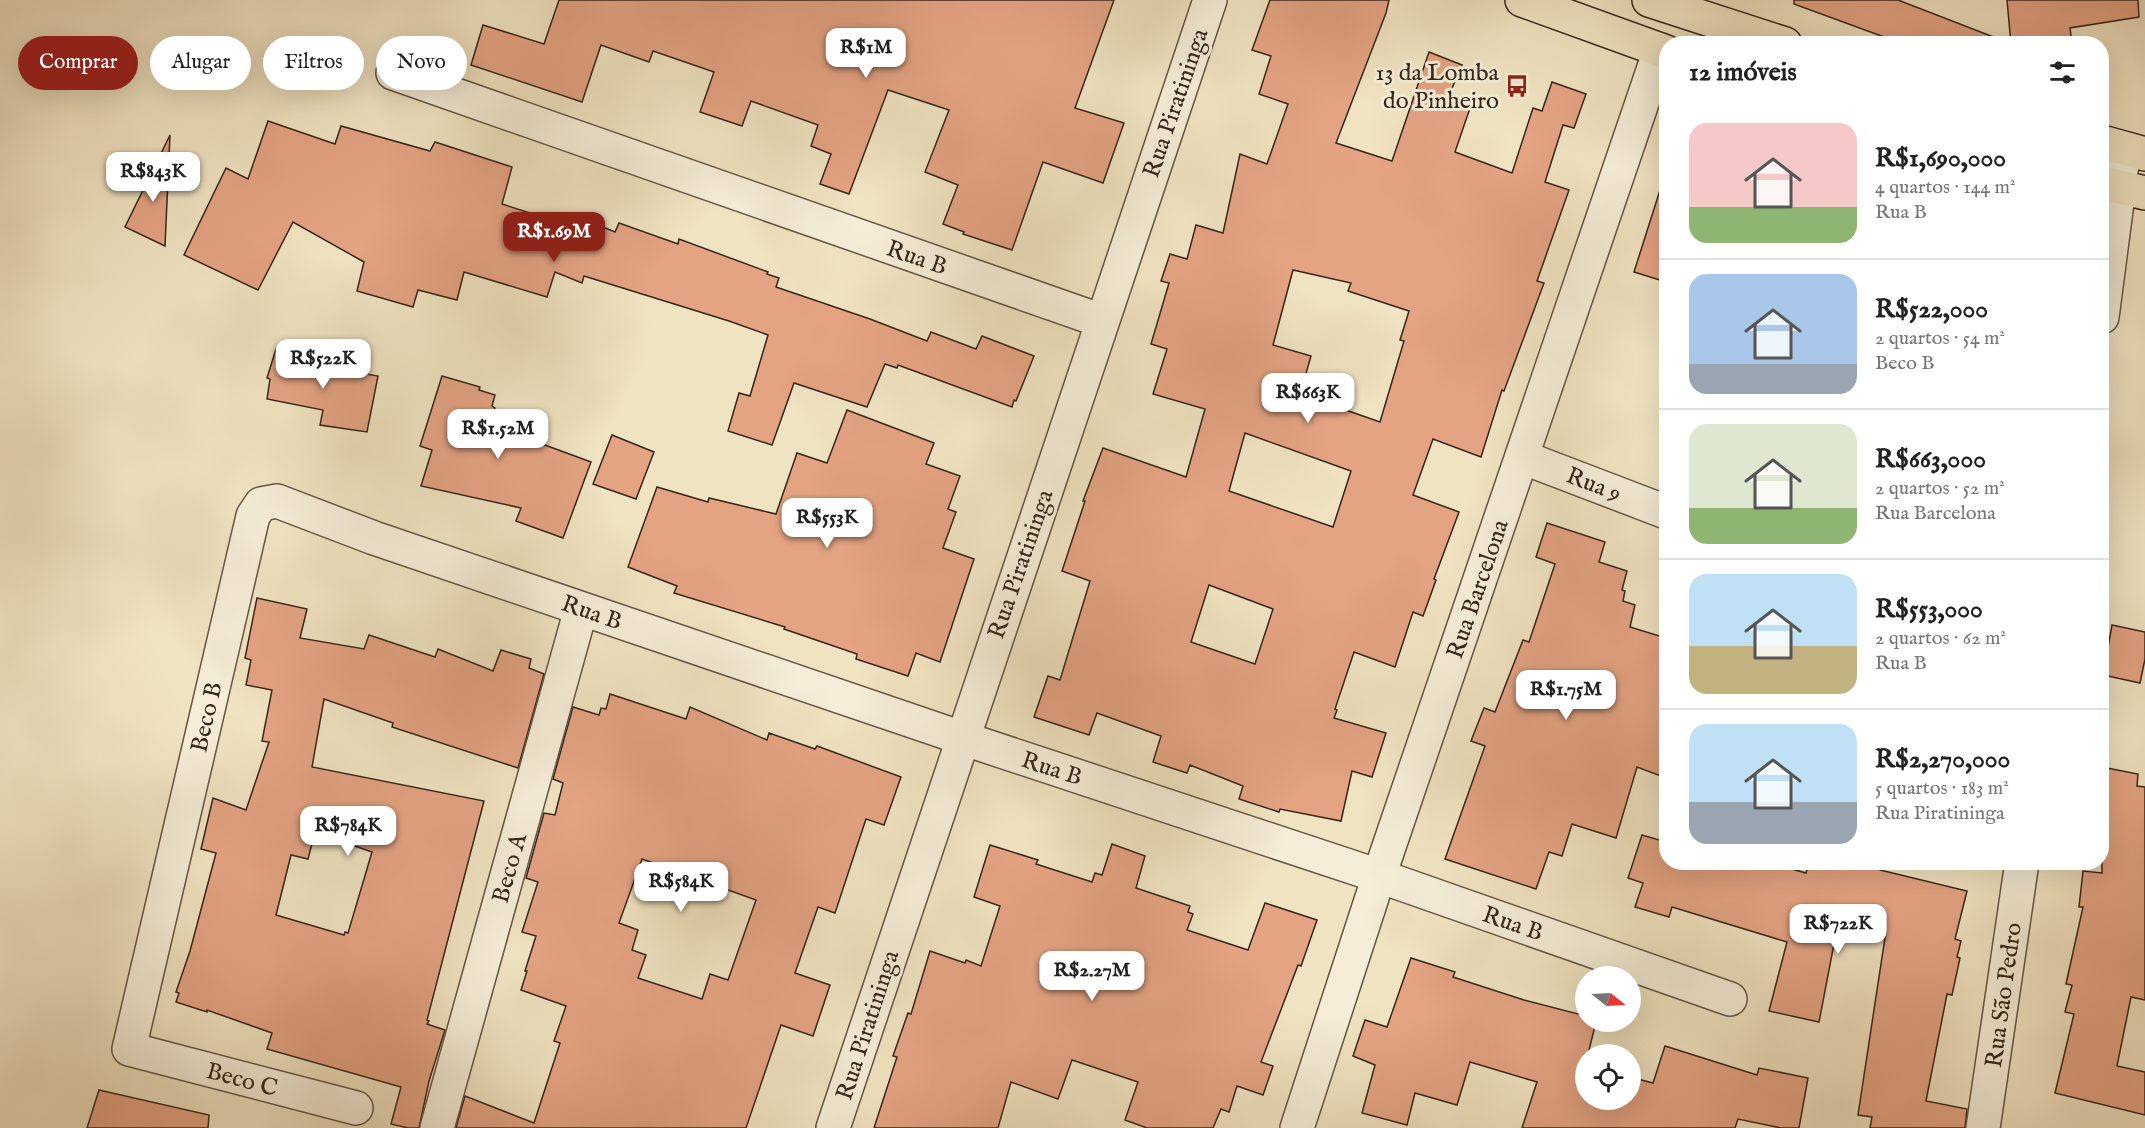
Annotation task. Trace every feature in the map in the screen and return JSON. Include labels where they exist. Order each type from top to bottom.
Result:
[{"type":"main road","points":[[1522,0],[1659,50]]},
{"type":"main road","points":[[1649,0],[1760,36]]},
{"type":"street","name":"Rua Piratininga","points":[[833,1128],[1210,0]]},
{"type":"street","name":"Rua Barcelona","points":[[1297,1128],[1378,876],[1659,63]]},
{"type":"street","name":"Rua B","points":[[442,90],[1102,321]]},
{"type":"street","points":[[2109,272],[2122,188],[2123,148]]},
{"type":"street","name":"Rua 9","points":[[1522,457],[1659,509]]},
{"type":"street","name":"Beco B","points":[[129,1049],[253,516],[261,504],[277,501],[374,538]]},
{"type":"street","name":"Rua B","points":[[374,538],[962,738],[1378,876],[1730,999]]},
{"type":"street","name":"Beco A","points":[[436,1128],[581,609]]},
{"type":"street","name":"Rua São Pedro","points":[[1983,1128],[2021,870]]},
{"type":"street","name":"Beco C","points":[[129,1049],[356,1108]]},
{"type":"building","points":[[559,0],[1114,0],[1075,108],[1124,123],[1103,183],[1043,162],[1012,250],[963,234],[964,232],[943,224],[958,185],[925,172],[949,110],[888,90],[849,194],[820,184],[831,154],[811,146],[818,125],[751,101],[742,126],[700,112],[714,72],[653,51],[649,62],[601,45],[582,102],[471,65],[483,25],[544,44]]},
{"type":"building","points":[[1270,0],[1389,0],[1336,143],[1392,161],[1429,52],[1462,65],[1447,100],[1470,108],[1455,152],[1512,173],[1533,108],[1542,111],[1552,82],[1586,94],[1574,128],[1563,125],[1545,182],[1569,190],[1537,281],[1544,283],[1504,391],[1502,390],[1481,457],[1433,439],[1413,495],[1459,512],[1423,616],[1413,612],[1395,667],[1354,652],[1334,718],[1386,733],[1372,777],[1352,771],[1341,821],[1280,809],[1279,812],[1239,799],[1243,786],[1190,765],[1187,773],[1153,762],[1161,736],[1097,713],[1089,735],[1034,717],[1048,676],[1060,680],[1090,581],[1062,571],[1085,501],[1083,501],[1103,448],[1186,477],[1205,409],[1153,394],[1167,349],[1151,344],[1169,283],[1161,281],[1170,254],[1187,259],[1196,225],[1223,233],[1240,154],[1267,164],[1288,104],[1259,94],[1271,56],[1252,50]],"holes":[[[1293,270],[1351,283],[1348,291],[1409,311],[1400,340],[1404,341],[1380,422],[1300,394],[1311,356],[1273,345]],[[1245,433],[1351,471],[1333,527],[1229,491]],[[1209,585],[1273,609],[1255,664],[1191,642]]]},
{"type":"building","points":[[1794,0],[1898,0],[1991,36],[1881,36],[1794,4]]},
{"type":"building","points":[[2007,0],[2138,0],[2139,17],[2070,28],[2071,36],[2010,36]]},
{"type":"building","points":[[268,121],[335,144],[341,126],[430,151],[435,142],[512,167],[502,204],[567,225],[571,214],[615,232],[619,223],[678,244],[679,239],[768,272],[767,274],[779,278],[776,287],[927,341],[931,332],[976,349],[982,336],[1034,356],[1012,407],[898,365],[897,368],[885,364],[867,407],[794,383],[772,445],[728,431],[739,393],[750,396],[768,335],[584,276],[582,283],[555,272],[547,297],[464,272],[457,300],[418,290],[413,307],[357,291],[364,262],[293,222],[258,290],[184,255],[226,168],[248,179]]},
{"type":"building","points":[[170,135],[165,246],[125,227]]},
{"type":"building","points":[[1659,193],[1659,280],[1634,272]]},
{"type":"building","points":[[276,349],[316,358],[315,365],[378,376],[367,432],[320,425],[323,410],[267,399],[270,379],[267,378]]},
{"type":"building","points":[[442,376],[480,387],[479,390],[495,395],[493,413],[510,418],[507,431],[591,462],[563,538],[516,521],[521,508],[421,486],[432,450],[420,446]]},
{"type":"building","points":[[847,410],[934,443],[926,464],[960,476],[948,509],[956,512],[943,548],[974,559],[940,662],[916,653],[908,676],[856,659],[857,654],[784,629],[785,627],[674,593],[677,586],[628,567],[657,487],[708,502],[709,498],[776,514],[797,453],[827,463]]},
{"type":"building","points":[[612,435],[654,452],[636,499],[593,484]]},
{"type":"building","points":[[1547,523],[1605,542],[1599,562],[1627,571],[1622,590],[1625,591],[1623,601],[1635,605],[1630,627],[1659,636],[1659,775],[1637,767],[1616,838],[1572,824],[1562,856],[1549,852],[1536,889],[1445,859],[1485,746],[1471,741],[1484,708],[1495,712],[1523,640],[1529,642],[1555,564],[1536,557]]},
{"type":"building","points":[[257,598],[307,609],[300,638],[364,649],[369,635],[435,657],[438,649],[493,671],[501,650],[531,659],[529,668],[544,674],[518,768],[392,727],[393,723],[324,699],[312,767],[484,801],[427,1020],[429,1021],[427,1024],[445,1030],[429,1081],[419,1128],[391,1124],[401,1087],[267,1049],[272,1033],[207,1010],[207,1012],[176,1002],[179,993],[176,992],[190,951],[216,853],[201,849],[213,798],[246,810],[269,742],[262,741],[272,690],[246,685],[251,660],[245,658]],"holes":[[[315,832],[372,852],[348,933],[345,932],[344,935],[276,915],[291,855],[308,859]]]},
{"type":"building","points":[[2112,625],[2145,632],[2145,659],[2140,683],[2109,676],[2109,642]]},
{"type":"building","points":[[610,694],[686,719],[690,707],[767,740],[769,733],[815,749],[817,746],[901,777],[884,825],[866,819],[835,913],[818,907],[795,973],[830,985],[813,1036],[781,1025],[746,1128],[456,1128],[465,1096],[534,1123],[560,1043],[554,1041],[566,1006],[521,990],[536,936],[522,932],[538,882],[526,878],[544,813],[555,815],[563,783],[553,779],[573,707],[599,715],[601,708],[606,709]],"holes":[[[642,859],[756,900],[728,980],[710,974],[702,999],[638,978],[646,955],[632,950],[638,930],[619,923]]]},
{"type":"building","points":[[2109,768],[2138,774],[2137,786],[2145,787],[2145,1000],[2131,997],[2117,1066],[2145,1072],[2145,1115],[2055,1093],[2074,1014],[2065,1012],[2072,985],[2066,984],[2083,907],[2079,907],[2083,871],[2102,873],[2102,870],[2109,870]]},
{"type":"building","points":[[1642,835],[1659,840],[1659,870],[1796,870],[1806,873],[1807,870],[1880,870],[1967,891],[1955,939],[1961,941],[1957,957],[1960,958],[1952,995],[1947,994],[1926,1101],[1967,1109],[1965,1128],[1870,1128],[1872,1117],[1858,1115],[1886,931],[1838,923],[1819,1022],[1769,1011],[1787,942],[1672,907],[1669,917],[1635,907],[1643,883],[1628,878]]},
{"type":"building","points":[[1112,844],[1145,856],[1136,888],[1190,906],[1188,912],[1193,914],[1187,930],[1248,950],[1265,903],[1317,920],[1301,966],[1298,965],[1261,1062],[1273,1066],[1263,1095],[1237,1086],[1229,1112],[1221,1109],[1213,1128],[1147,1128],[1125,1120],[1138,1082],[1072,1060],[1058,1099],[1011,1082],[998,1128],[874,1128],[897,1057],[893,1056],[908,1013],[911,1014],[930,951],[981,966],[1000,906],[974,897],[990,845],[1038,860],[1036,864],[1092,882],[1095,873],[1102,875]]},
{"type":"building","points":[[1411,958],[1455,972],[1453,977],[1524,1000],[1575,1013],[1575,1032],[1594,1032],[1590,1044],[1575,1044],[1575,1110],[1641,1110],[1641,1080],[1653,1083],[1665,1046],[1757,1075],[1759,1068],[1808,1078],[1799,1128],[1781,1128],[1738,1119],[1735,1128],[1522,1128],[1537,1082],[1470,1062],[1457,1105],[1415,1093],[1407,1125],[1362,1113],[1375,1065],[1353,1056],[1365,1020],[1387,1027]]},
{"type":"building","points":[[99,1090],[209,1115],[208,1128],[87,1128]]},
{"type":"place","name":"13 da Lomba do Pinheiro","points":[[1517,86]]}]
